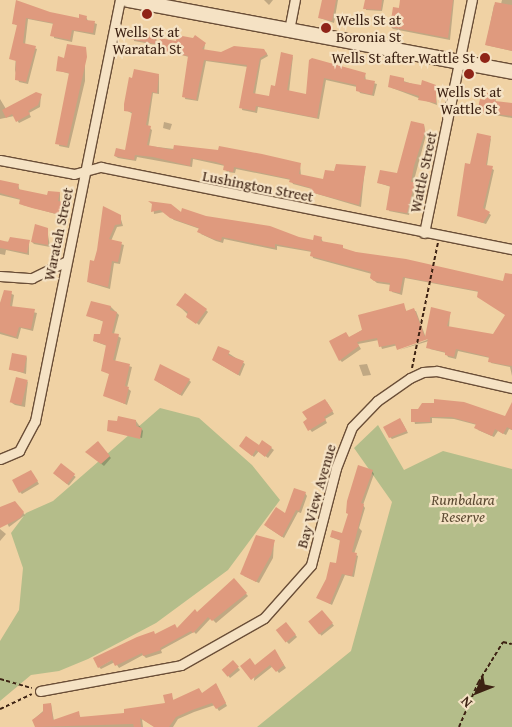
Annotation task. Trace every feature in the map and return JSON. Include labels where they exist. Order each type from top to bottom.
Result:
[{"type":"street","name":"Waratah Street","points":[[0,459],[19,451],[35,421],[65,262],[120,0]]},
{"type":"street","points":[[128,0],[512,72]]},
{"type":"street","points":[[289,30],[295,0]]},
{"type":"street","name":"Wattle Street","points":[[424,233],[472,0]]},
{"type":"street","name":"Lushington Street","points":[[0,160],[74,174],[85,170],[101,168],[512,249]]},
{"type":"street","points":[[0,276],[32,278],[65,262]]},
{"type":"street","name":"Bay View Avenue","points":[[40,690],[182,665],[264,618],[311,565],[336,468],[352,427],[377,401],[410,378],[423,372],[437,371],[512,388]]},
{"type":"path","points":[[410,378],[440,236]]},
{"type":"path","points":[[458,727],[478,683],[503,642],[512,644]]},
{"type":"path","points":[[0,679],[40,690]]},
{"type":"path","points":[[0,709],[40,690]]},
{"type":"green space","points":[[160,408],[199,418],[252,465],[280,500],[228,570],[156,623],[88,659],[59,671],[31,675],[0,701],[0,641],[19,610],[23,568],[11,533],[26,513],[53,501]]},
{"type":"green space","name":"Rumbalara Reserve","points":[[378,425],[404,470],[443,451],[512,469],[512,727],[257,727],[351,651],[392,502],[354,448]]},
{"type":"building","points":[[16,0],[50,12],[79,18],[79,14],[87,16],[86,20],[95,21],[93,33],[72,30],[70,40],[50,36],[53,23],[26,18],[23,43],[36,46],[26,82],[15,80],[16,61],[9,59],[17,25],[12,24]]},
{"type":"building","points":[[322,0],[336,0],[332,21],[318,18]]},
{"type":"building","points":[[365,0],[382,0],[381,10],[363,9]]},
{"type":"building","points":[[400,0],[453,0],[448,38],[390,27],[393,7],[399,8]]},
{"type":"building","points":[[495,2],[512,5],[512,51],[485,45]]},
{"type":"building","points":[[133,26],[141,28],[143,34],[157,36],[155,44],[130,39]]},
{"type":"building","points":[[177,35],[193,38],[195,35],[206,43],[202,49],[221,52],[234,46],[264,49],[267,54],[260,58],[253,93],[269,96],[271,85],[275,86],[281,52],[293,55],[287,90],[306,94],[309,60],[312,58],[366,73],[364,79],[375,81],[372,95],[356,91],[356,85],[324,78],[317,118],[256,106],[255,111],[239,108],[247,65],[204,60],[196,100],[182,97],[188,56],[158,50],[160,38],[176,41]]},
{"type":"building","points":[[67,44],[86,47],[87,57],[67,146],[55,144],[69,73],[56,71],[58,56],[64,58]]},
{"type":"building","points":[[134,69],[159,74],[157,93],[152,92],[146,125],[151,126],[147,145],[173,150],[174,145],[218,150],[219,146],[262,154],[301,163],[299,174],[323,179],[325,170],[334,171],[336,164],[366,166],[359,205],[310,192],[311,188],[289,182],[290,179],[234,167],[233,172],[223,170],[224,165],[216,162],[191,158],[190,166],[153,157],[135,155],[134,160],[114,156],[116,148],[125,150],[132,112],[124,111],[124,104],[129,77],[132,78]]},
{"type":"building","points":[[390,75],[404,78],[404,82],[421,85],[422,80],[436,85],[436,103],[418,100],[419,96],[388,87]]},
{"type":"building","points":[[36,92],[42,94],[38,105],[28,111],[30,114],[16,122],[12,114],[6,118],[2,110]]},
{"type":"building","points":[[487,93],[496,95],[495,101],[512,103],[512,116],[477,112],[480,99],[485,100]]},
{"type":"building","points":[[411,121],[424,124],[425,132],[414,166],[411,182],[415,182],[407,213],[386,210],[390,186],[377,183],[380,170],[397,173]]},
{"type":"building","points":[[477,133],[491,136],[486,165],[493,166],[483,208],[490,212],[483,223],[457,216],[465,163],[470,164]]},
{"type":"building","points":[[0,180],[19,184],[18,189],[47,195],[48,191],[60,192],[58,201],[63,202],[61,215],[19,204],[20,199],[0,193]]},
{"type":"building","points":[[148,201],[171,204],[181,212],[182,208],[206,216],[270,226],[313,240],[314,235],[322,237],[321,241],[343,245],[343,248],[356,252],[406,259],[503,281],[505,273],[512,274],[512,366],[488,362],[489,357],[456,349],[454,357],[445,355],[445,352],[426,348],[428,339],[397,350],[395,344],[379,347],[377,338],[357,342],[359,346],[339,361],[329,341],[346,332],[349,337],[362,330],[358,315],[404,303],[406,311],[414,308],[425,337],[431,307],[451,312],[447,326],[493,334],[505,315],[477,297],[478,291],[403,277],[400,293],[389,291],[390,283],[374,281],[370,278],[371,272],[310,256],[311,251],[275,244],[275,248],[222,237],[221,241],[213,239],[197,232],[199,228],[170,218],[160,210],[151,212],[152,204]]},
{"type":"building","points":[[103,206],[121,215],[121,224],[115,225],[109,239],[122,242],[118,262],[112,261],[108,287],[87,282],[90,260],[94,261],[97,250]]},
{"type":"building","points":[[35,224],[48,228],[48,245],[31,242]]},
{"type":"building","points":[[10,237],[30,240],[27,253],[0,248],[0,240],[8,242]]},
{"type":"building","points":[[4,290],[12,291],[10,306],[35,309],[31,329],[19,327],[16,337],[0,332],[0,303]]},
{"type":"building","points":[[185,293],[207,309],[196,324],[186,317],[188,312],[176,305]]},
{"type":"building","points":[[91,301],[111,306],[110,310],[117,312],[112,333],[119,334],[113,360],[130,364],[125,386],[129,387],[125,404],[103,396],[109,374],[101,371],[106,345],[93,341],[94,334],[100,334],[103,321],[86,316]]},
{"type":"building","points":[[218,346],[230,351],[228,355],[244,361],[238,375],[212,360]]},
{"type":"building","points":[[12,353],[27,356],[23,373],[9,370]]},
{"type":"building","points":[[160,364],[190,379],[180,395],[154,380]]},
{"type":"building","points":[[16,377],[28,380],[21,405],[10,402]]},
{"type":"building","points":[[325,399],[333,411],[324,417],[326,420],[308,431],[303,422],[307,419],[302,412]]},
{"type":"building","points":[[434,399],[464,402],[505,416],[512,402],[512,430],[507,427],[503,434],[495,429],[492,436],[474,428],[476,424],[451,417],[430,417],[430,422],[411,422],[411,409],[418,409],[422,403],[434,403]]},
{"type":"building","points":[[118,416],[136,420],[136,426],[142,428],[140,439],[107,431],[108,420],[117,421]]},
{"type":"building","points":[[400,418],[407,431],[389,438],[383,427]]},
{"type":"building","points":[[246,436],[259,445],[252,456],[239,446]]},
{"type":"building","points":[[262,440],[272,447],[265,457],[256,450]]},
{"type":"building","points":[[98,441],[110,456],[101,464],[85,452]]},
{"type":"building","points":[[61,463],[75,474],[67,484],[53,473]]},
{"type":"building","points":[[358,465],[373,470],[361,503],[364,504],[352,552],[357,553],[352,576],[342,574],[330,604],[316,598],[326,579],[330,562],[336,563],[340,540],[330,537],[332,530],[342,533],[348,514],[346,513],[347,501]]},
{"type":"building","points":[[31,470],[38,481],[19,493],[12,480]]},
{"type":"building","points":[[294,488],[306,492],[299,511],[296,510],[282,537],[264,525],[276,507],[285,513]]},
{"type":"building","points":[[15,501],[24,512],[20,518],[0,528],[0,507]]},
{"type":"building","points":[[256,535],[275,540],[271,555],[256,582],[240,574]]},
{"type":"building","points":[[234,578],[247,593],[212,621],[208,617],[193,633],[191,631],[160,648],[161,650],[143,656],[142,653],[115,666],[112,660],[98,668],[93,658],[137,637],[154,631],[155,634],[175,624],[177,628],[195,609],[197,612]]},
{"type":"building","points":[[322,610],[333,623],[319,635],[308,622]]},
{"type":"building","points":[[286,622],[296,635],[286,643],[276,630]]},
{"type":"building","points":[[275,649],[284,665],[276,672],[270,665],[251,680],[240,666],[250,658],[255,665]]},
{"type":"building","points":[[233,660],[239,667],[228,677],[222,670]]},
{"type":"building","points":[[216,683],[226,703],[216,709],[212,703],[192,710],[176,717],[169,727],[154,727],[140,718],[141,727],[134,727],[133,724],[35,727],[32,720],[43,712],[43,704],[51,703],[53,720],[79,711],[80,717],[124,713],[124,709],[165,703],[163,695],[172,693],[173,700],[199,688],[202,693]]},
{"type":"place","name":"Wells St at Waratah St","points":[[147,14]]},
{"type":"place","name":"Wells St at Boronia St","points":[[326,28]]},
{"type":"place","name":"Wells St after Wattle St","points":[[485,58]]},
{"type":"place","name":"Wells St at Wattle St","points":[[469,74]]}]
